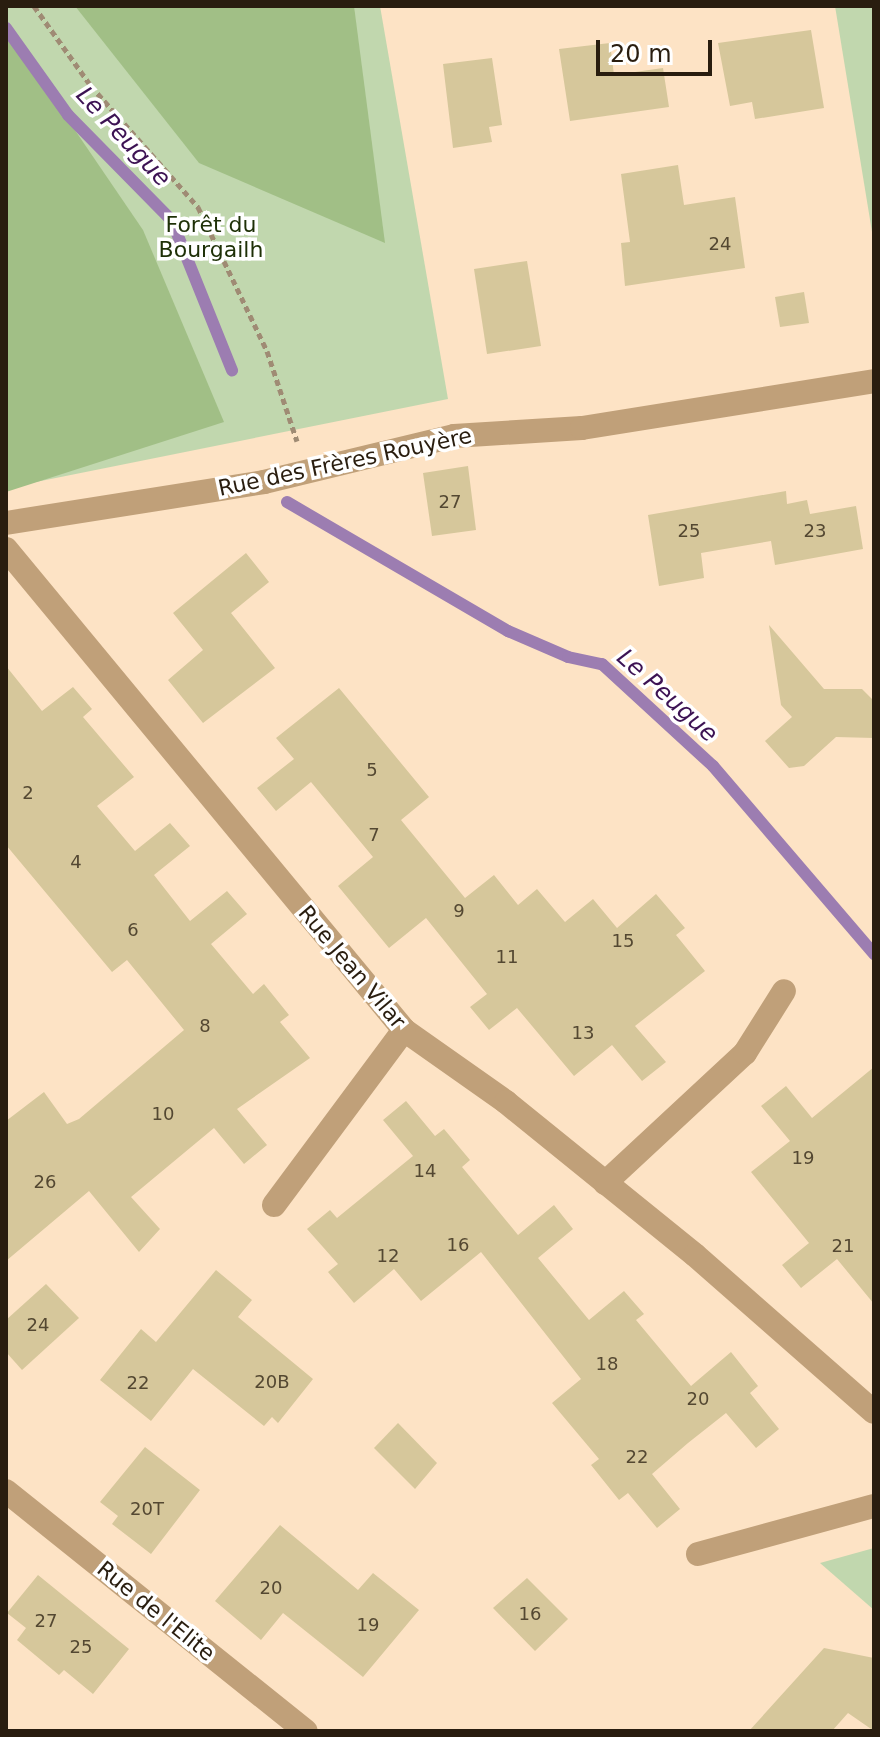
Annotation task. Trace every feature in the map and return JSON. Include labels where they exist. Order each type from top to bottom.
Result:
[{"type":"street","name":"Rue des Frères Rouyère","points":[[6,523],[308,472],[454,436],[582,428],[874,381]]},
{"type":"street","name":"Rue Jean Vilar","points":[[6,549],[404,1030],[506,1102],[874,1412]]},
{"type":"street","points":[[605,1183],[745,1053],[784,991]]},
{"type":"street","points":[[274,1205],[404,1030]]},
{"type":"street","name":"Rue de l'Elite","points":[[6,1491],[306,1731]]},
{"type":"street","points":[[698,1554],[874,1506]]},
{"type":"path","points":[[34,6],[91,86],[198,207],[267,351],[308,472]]},
{"type":"green space","name":"Forêt du Bourgailh","points":[[6,6],[380,6],[448,399],[6,488]]},
{"type":"green space","points":[[75,6],[354,6],[385,243],[199,163]]},
{"type":"green space","points":[[835,6],[874,6],[874,244]]},
{"type":"green space","points":[[6,29],[143,230],[224,422],[6,492]]},
{"type":"green space","points":[[874,1548],[874,1610],[820,1563]]},
{"type":"building","points":[[811,30],[824,108],[755,119],[752,102],[730,106],[718,43]]},
{"type":"building","points":[[610,43],[614,75],[663,68],[669,107],[570,121],[559,49]]},
{"type":"building","points":[[492,58],[502,125],[489,127],[492,142],[453,148],[443,64]]},
{"type":"building","points":[[678,165],[684,205],[735,197],[745,268],[625,286],[621,243],[630,242],[621,174]]},
{"type":"building","points":[[527,261],[541,346],[487,354],[474,269]]},
{"type":"building","points":[[804,292],[809,323],[780,327],[775,297]]},
{"type":"building","points":[[468,466],[476,530],[432,536],[423,473]]},
{"type":"building","points":[[786,491],[787,504],[807,500],[810,514],[856,506],[863,549],[775,565],[771,541],[701,553],[704,578],[659,586],[648,515]]},
{"type":"building","points":[[246,553],[269,582],[231,613],[275,668],[203,723],[168,680],[203,650],[173,613]]},
{"type":"building","points":[[769,625],[824,689],[862,689],[874,701],[874,738],[836,737],[804,766],[789,768],[765,741],[792,717],[781,705]]},
{"type":"building","points":[[6,666],[42,711],[73,687],[92,709],[83,717],[134,777],[97,806],[135,851],[170,823],[190,846],[154,875],[190,921],[227,891],[247,914],[211,944],[253,994],[264,984],[289,1015],[280,1022],[310,1058],[237,1109],[267,1145],[244,1164],[214,1128],[131,1197],[160,1229],[139,1252],[89,1191],[6,1261],[6,1121],[44,1092],[67,1124],[79,1119],[184,1030],[127,960],[112,972],[6,845]]},
{"type":"building","points":[[339,688],[429,797],[401,820],[465,898],[494,875],[518,905],[537,889],[565,922],[593,899],[617,928],[656,894],[685,928],[676,935],[705,971],[635,1026],[666,1062],[642,1081],[612,1045],[574,1076],[517,1008],[489,1030],[470,1007],[487,994],[426,918],[389,948],[338,886],[373,857],[311,782],[276,811],[257,788],[294,759],[276,738]]},
{"type":"building","points":[[874,1067],[874,1304],[837,1259],[801,1288],[782,1265],[809,1243],[751,1172],[790,1141],[761,1106],[786,1086],[812,1118]]},
{"type":"building","points":[[406,1101],[435,1136],[444,1129],[470,1160],[462,1167],[518,1235],[554,1205],[573,1229],[538,1258],[589,1320],[624,1291],[644,1314],[636,1320],[691,1386],[731,1352],[758,1386],[750,1393],[779,1429],[756,1448],[726,1413],[688,1443],[652,1474],[680,1509],[657,1528],[628,1493],[619,1500],[591,1465],[599,1459],[552,1403],[581,1379],[481,1252],[421,1301],[394,1269],[354,1303],[328,1272],[338,1264],[307,1229],[330,1210],[337,1218],[413,1156],[383,1120]]},
{"type":"building","points":[[216,1270],[252,1300],[238,1317],[313,1379],[278,1423],[272,1417],[264,1426],[193,1369],[151,1421],[100,1380],[141,1329],[156,1342]]},
{"type":"building","points":[[46,1284],[79,1318],[22,1370],[6,1352],[6,1320]]},
{"type":"building","points":[[398,1423],[437,1463],[415,1489],[374,1448]]},
{"type":"building","points":[[145,1447],[200,1490],[151,1554],[112,1524],[118,1516],[100,1502]]},
{"type":"building","points":[[280,1525],[358,1590],[373,1573],[419,1610],[363,1677],[283,1613],[261,1640],[215,1601]]},
{"type":"building","points":[[38,1575],[129,1649],[93,1694],[64,1670],[59,1675],[17,1640],[26,1628],[7,1613]]},
{"type":"building","points":[[527,1578],[568,1619],[535,1651],[493,1608]]},
{"type":"building","points":[[824,1648],[874,1658],[874,1731],[848,1713],[832,1731],[749,1731]]},
{"type":"waterway","name":"Le Peugue","points":[[6,28],[68,115],[172,221],[232,370]]},
{"type":"waterway","name":"Le Peugue","points":[[287,502],[508,631],[568,657],[602,664],[713,766],[874,954]]}]
